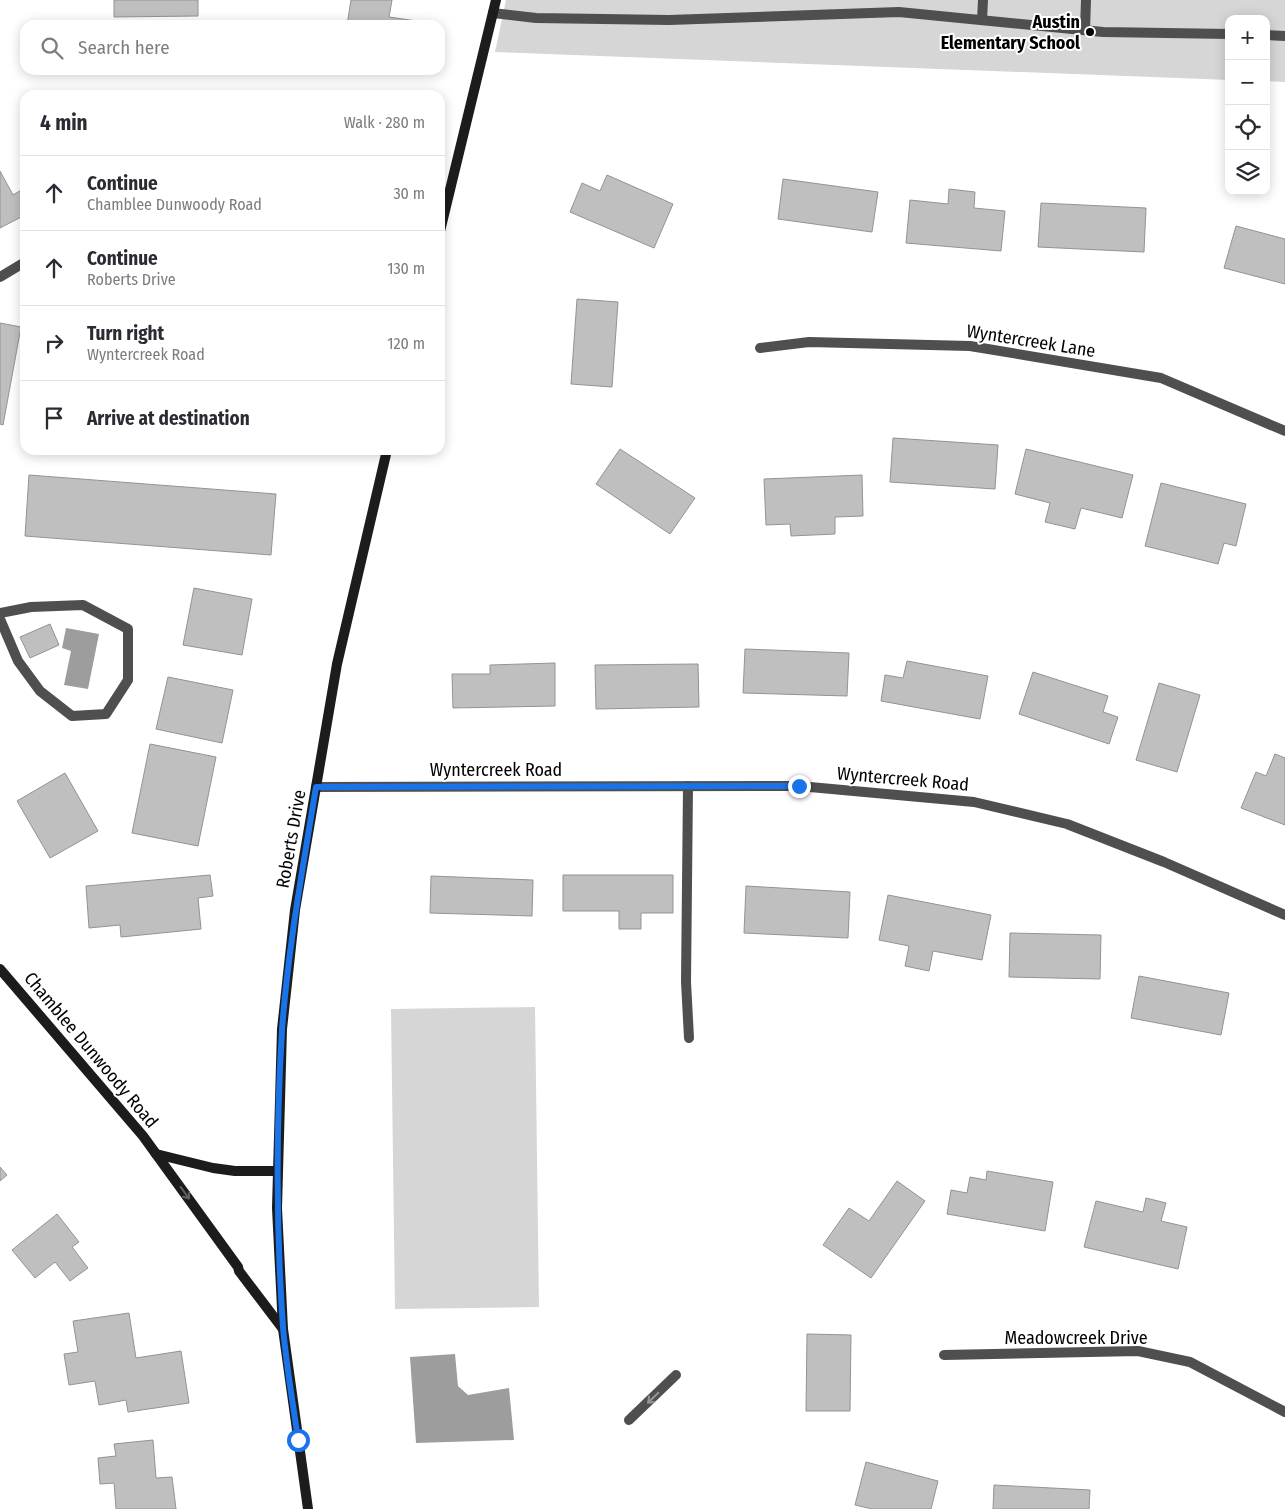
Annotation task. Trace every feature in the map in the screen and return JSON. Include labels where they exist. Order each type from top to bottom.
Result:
[{"type":"street","points":[[445,210],[496,0]]},
{"type":"street","points":[[982,20],[983,0]]},
{"type":"street","points":[[1085,30],[1086,0]]},
{"type":"street","points":[[493,13],[536,18],[669,20],[899,12],[1085,30],[1225,34]]},
{"type":"street","points":[[1270,35],[1285,36]]},
{"type":"street","points":[[0,277],[20,265]]},
{"type":"street","name":"Wyntercreek Lane","points":[[760,348],[809,342],[970,346],[1161,378],[1285,431]]},
{"type":"street","name":"Roberts Drive","points":[[283,1329],[278,1208],[282,1028],[295,910],[337,664],[386,455]]},
{"type":"street","points":[[0,613],[31,607],[83,606],[128,630],[128,680],[106,714],[72,716],[40,691],[18,661],[0,619]]},
{"type":"street","points":[[688,786],[686,982],[689,1038]]},
{"type":"street","name":"Wyntercreek Road","points":[[316,787],[799,786],[974,802],[1067,824],[1164,862],[1285,915]]},
{"type":"street","name":"Chamblee Dunwoody Road","points":[[0,969],[143,1136],[238,1267],[239,1271],[283,1329],[308,1509]]},
{"type":"street","name":"Chamblee Dunwoody Road","points":[[156,1154],[213,1168],[235,1171],[278,1171]]},
{"type":"street","name":"Meadowcreek Drive","points":[[944,1355],[1138,1352],[1190,1362],[1285,1412]]},
{"type":"street","points":[[629,1420],[676,1376]]},
{"type":"shaded area","points":[[506,0],[1285,0],[1285,82],[1270,81],[1270,15],[1225,15],[1225,80],[495,52]]},
{"type":"shaded area","points":[[66,628],[99,634],[88,689],[64,685],[71,651],[62,648]]},
{"type":"shaded area","points":[[535,1007],[539,1307],[395,1309],[391,1009]]},
{"type":"shaded area","points":[[455,1354],[458,1386],[468,1395],[509,1388],[514,1440],[416,1443],[410,1357]]},
{"type":"building","points":[[114,0],[198,0],[198,16],[114,17]]},
{"type":"building","points":[[351,0],[392,0],[389,17],[410,20],[348,20]]},
{"type":"building","points":[[0,171],[13,195],[20,191],[20,218],[0,228]]},
{"type":"building","points":[[607,175],[673,204],[654,248],[570,212],[582,183],[600,191]]},
{"type":"building","points":[[783,179],[878,192],[872,232],[778,219]]},
{"type":"building","points":[[949,189],[975,192],[974,208],[1005,211],[1001,251],[906,243],[910,200],[948,204]]},
{"type":"building","points":[[1041,203],[1146,208],[1144,252],[1038,247]]},
{"type":"building","points":[[1236,226],[1285,239],[1285,284],[1224,268]]},
{"type":"building","points":[[577,299],[618,302],[612,387],[571,384]]},
{"type":"building","points":[[0,323],[20,327],[20,332],[3,425],[0,424]]},
{"type":"building","points":[[893,438],[998,445],[995,489],[890,482]]},
{"type":"building","points":[[620,449],[695,498],[670,534],[596,484]]},
{"type":"building","points":[[1026,449],[1133,475],[1122,518],[1081,508],[1075,529],[1045,522],[1050,503],[1015,494]]},
{"type":"building","points":[[29,475],[276,494],[271,555],[25,536]]},
{"type":"building","points":[[862,475],[863,516],[835,517],[835,534],[791,536],[790,524],[766,525],[764,479]]},
{"type":"building","points":[[1161,483],[1246,504],[1236,546],[1224,543],[1218,564],[1145,546]]},
{"type":"building","points":[[194,588],[252,599],[242,655],[183,645]]},
{"type":"building","points":[[50,624],[59,645],[30,658],[20,637]]},
{"type":"building","points":[[745,649],[849,653],[847,696],[743,693]]},
{"type":"building","points":[[907,661],[988,676],[980,719],[881,701],[885,675],[903,678]]},
{"type":"building","points":[[555,663],[555,706],[453,708],[452,674],[490,674],[490,665]]},
{"type":"building","points":[[698,664],[699,707],[596,709],[595,665]]},
{"type":"building","points":[[1033,672],[1108,696],[1103,712],[1118,717],[1109,744],[1019,714]]},
{"type":"building","points":[[168,677],[233,690],[222,743],[156,729]]},
{"type":"building","points":[[1159,683],[1200,695],[1177,772],[1136,760]]},
{"type":"building","points":[[150,744],[216,757],[198,846],[132,833]]},
{"type":"building","points":[[1275,754],[1285,758],[1285,825],[1241,808],[1256,772],[1266,776]]},
{"type":"building","points":[[65,773],[98,831],[50,858],[17,801]]},
{"type":"building","points":[[210,875],[213,896],[198,898],[201,929],[121,937],[120,925],[89,928],[86,886]]},
{"type":"building","points":[[563,875],[673,875],[673,913],[641,913],[641,929],[619,929],[619,911],[563,911]]},
{"type":"building","points":[[431,876],[533,880],[532,916],[430,913]]},
{"type":"building","points":[[746,886],[850,892],[848,938],[744,933]]},
{"type":"building","points":[[888,895],[991,915],[982,960],[933,951],[929,971],[905,966],[909,946],[879,940]]},
{"type":"building","points":[[1010,933],[1101,935],[1100,979],[1009,977]]},
{"type":"building","points":[[1139,976],[1229,993],[1221,1035],[1131,1018]]},
{"type":"building","points":[[0,1167],[7,1175],[0,1181]]},
{"type":"building","points":[[987,1171],[1053,1182],[1045,1231],[947,1214],[951,1190],[967,1193],[970,1177],[986,1180]]},
{"type":"building","points":[[897,1181],[925,1201],[871,1278],[823,1245],[849,1208],[869,1221]]},
{"type":"building","points":[[1146,1198],[1166,1203],[1161,1221],[1187,1227],[1178,1269],[1084,1247],[1096,1201],[1143,1212]]},
{"type":"building","points":[[57,1214],[79,1242],[72,1247],[88,1268],[70,1281],[55,1262],[35,1278],[12,1250]]},
{"type":"building","points":[[129,1313],[136,1358],[181,1351],[189,1403],[128,1412],[126,1400],[99,1405],[95,1381],[69,1385],[64,1354],[78,1352],[73,1321]]},
{"type":"building","points":[[807,1334],[851,1335],[850,1411],[806,1411]]},
{"type":"building","points":[[153,1440],[156,1478],[172,1477],[176,1509],[116,1509],[114,1483],[100,1484],[98,1458],[116,1456],[114,1444]]},
{"type":"building","points":[[866,1462],[938,1481],[931,1509],[872,1509],[855,1505]]},
{"type":"building","points":[[994,1485],[1090,1490],[1089,1509],[993,1509]]},
{"type":"place","name":"Austin Elementary School","points":[[1090,32]]},
{"type":"route","points":[[298,1440],[283,1329],[278,1208],[279,1101],[282,1028],[295,910],[316,787],[799,786]]}]
